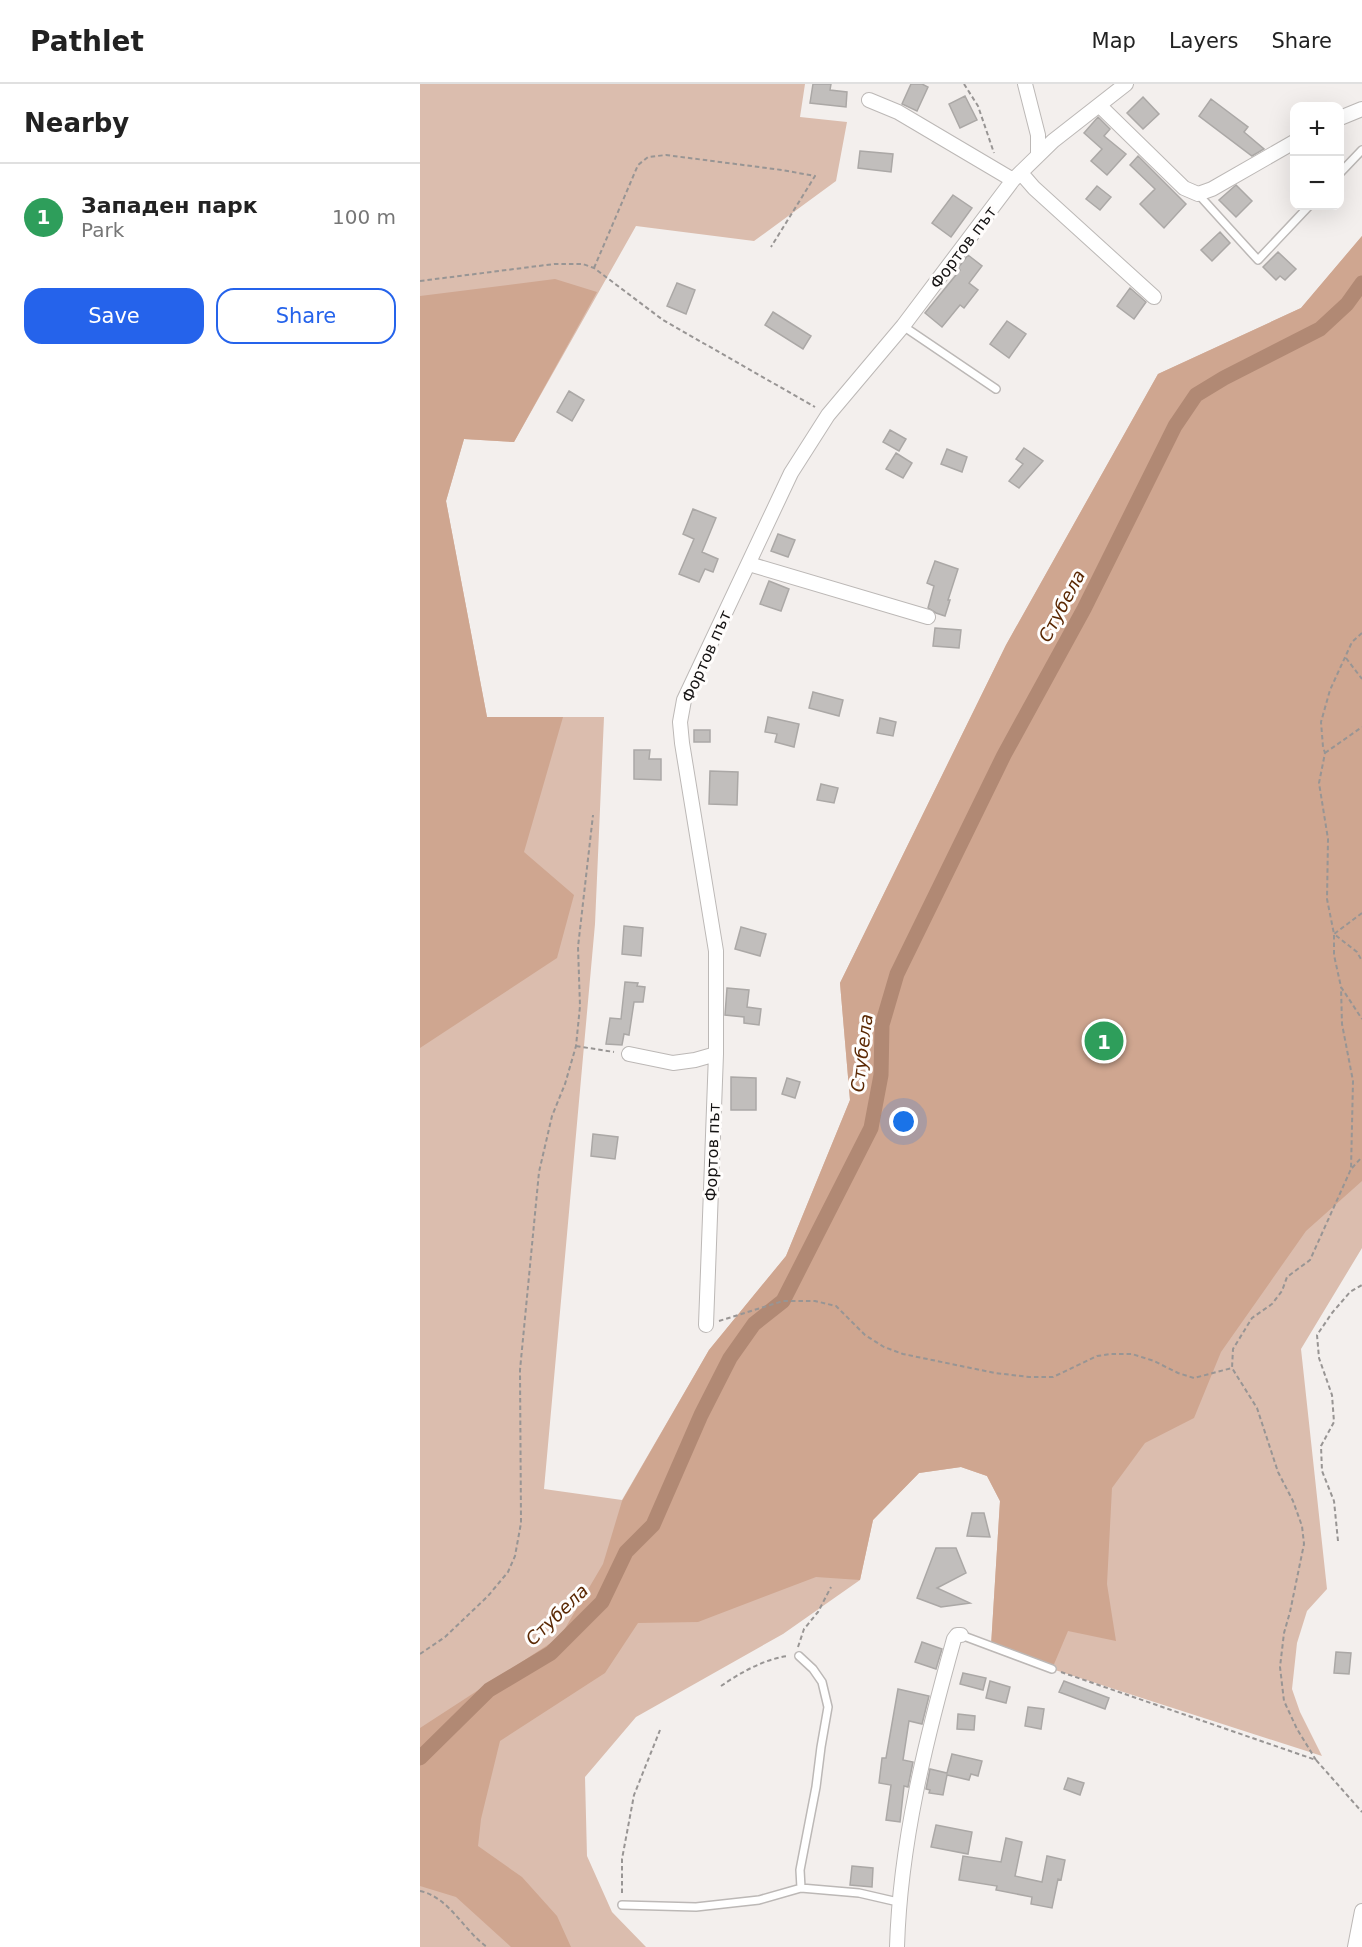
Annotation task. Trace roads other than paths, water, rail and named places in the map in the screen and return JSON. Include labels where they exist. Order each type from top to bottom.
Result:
[{"type":"street","points":[[1025,84],[1038,135],[1038,154]]},
{"type":"street","name":"Фортов път","points":[[706,1325],[716,1054],[716,951],[680,722],[684,700],[791,473],[828,415],[903,326],[1017,176],[1038,154],[1126,84]]},
{"type":"street","points":[[869,100],[898,112],[999,173],[1017,176],[1034,188],[1155,297]]},
{"type":"street","points":[[1100,106],[1184,188],[1198,194],[1212,189],[1290,144]]},
{"type":"street","points":[[1344,116],[1362,109]]},
{"type":"street","points":[[748,564],[928,617]]},
{"type":"street","points":[[629,1054],[673,1063],[716,1054]]},
{"type":"street","points":[[897,1947],[898,1902],[928,1733],[954,1638],[962,1635]]},
{"type":"street","points":[[1355,1947],[1362,1911]]},
{"type":"lane","points":[[1344,169],[1362,150]]},
{"type":"lane","points":[[1198,194],[1258,260],[1305,210]]},
{"type":"lane","points":[[903,326],[996,389]]},
{"type":"lane","points":[[962,1635],[1052,1669]]},
{"type":"lane","points":[[800,1656],[822,1682],[828,1707],[800,1870],[801,1888]]},
{"type":"lane","points":[[622,1905],[696,1907],[759,1899],[801,1888],[859,1893],[898,1902]]},
{"type":"waterway","name":"Стубела","points":[[420,1758],[489,1690],[551,1653],[602,1602],[626,1552],[653,1525],[701,1415],[730,1358],[754,1324],[783,1301],[871,1128],[881,1075],[882,1025],[897,974],[1004,755],[1084,609],[1175,426],[1196,395],[1224,378],[1320,329],[1347,304],[1362,283]]},
{"type":"place","name":"Западен парк","points":[[1104,1041]]}]
